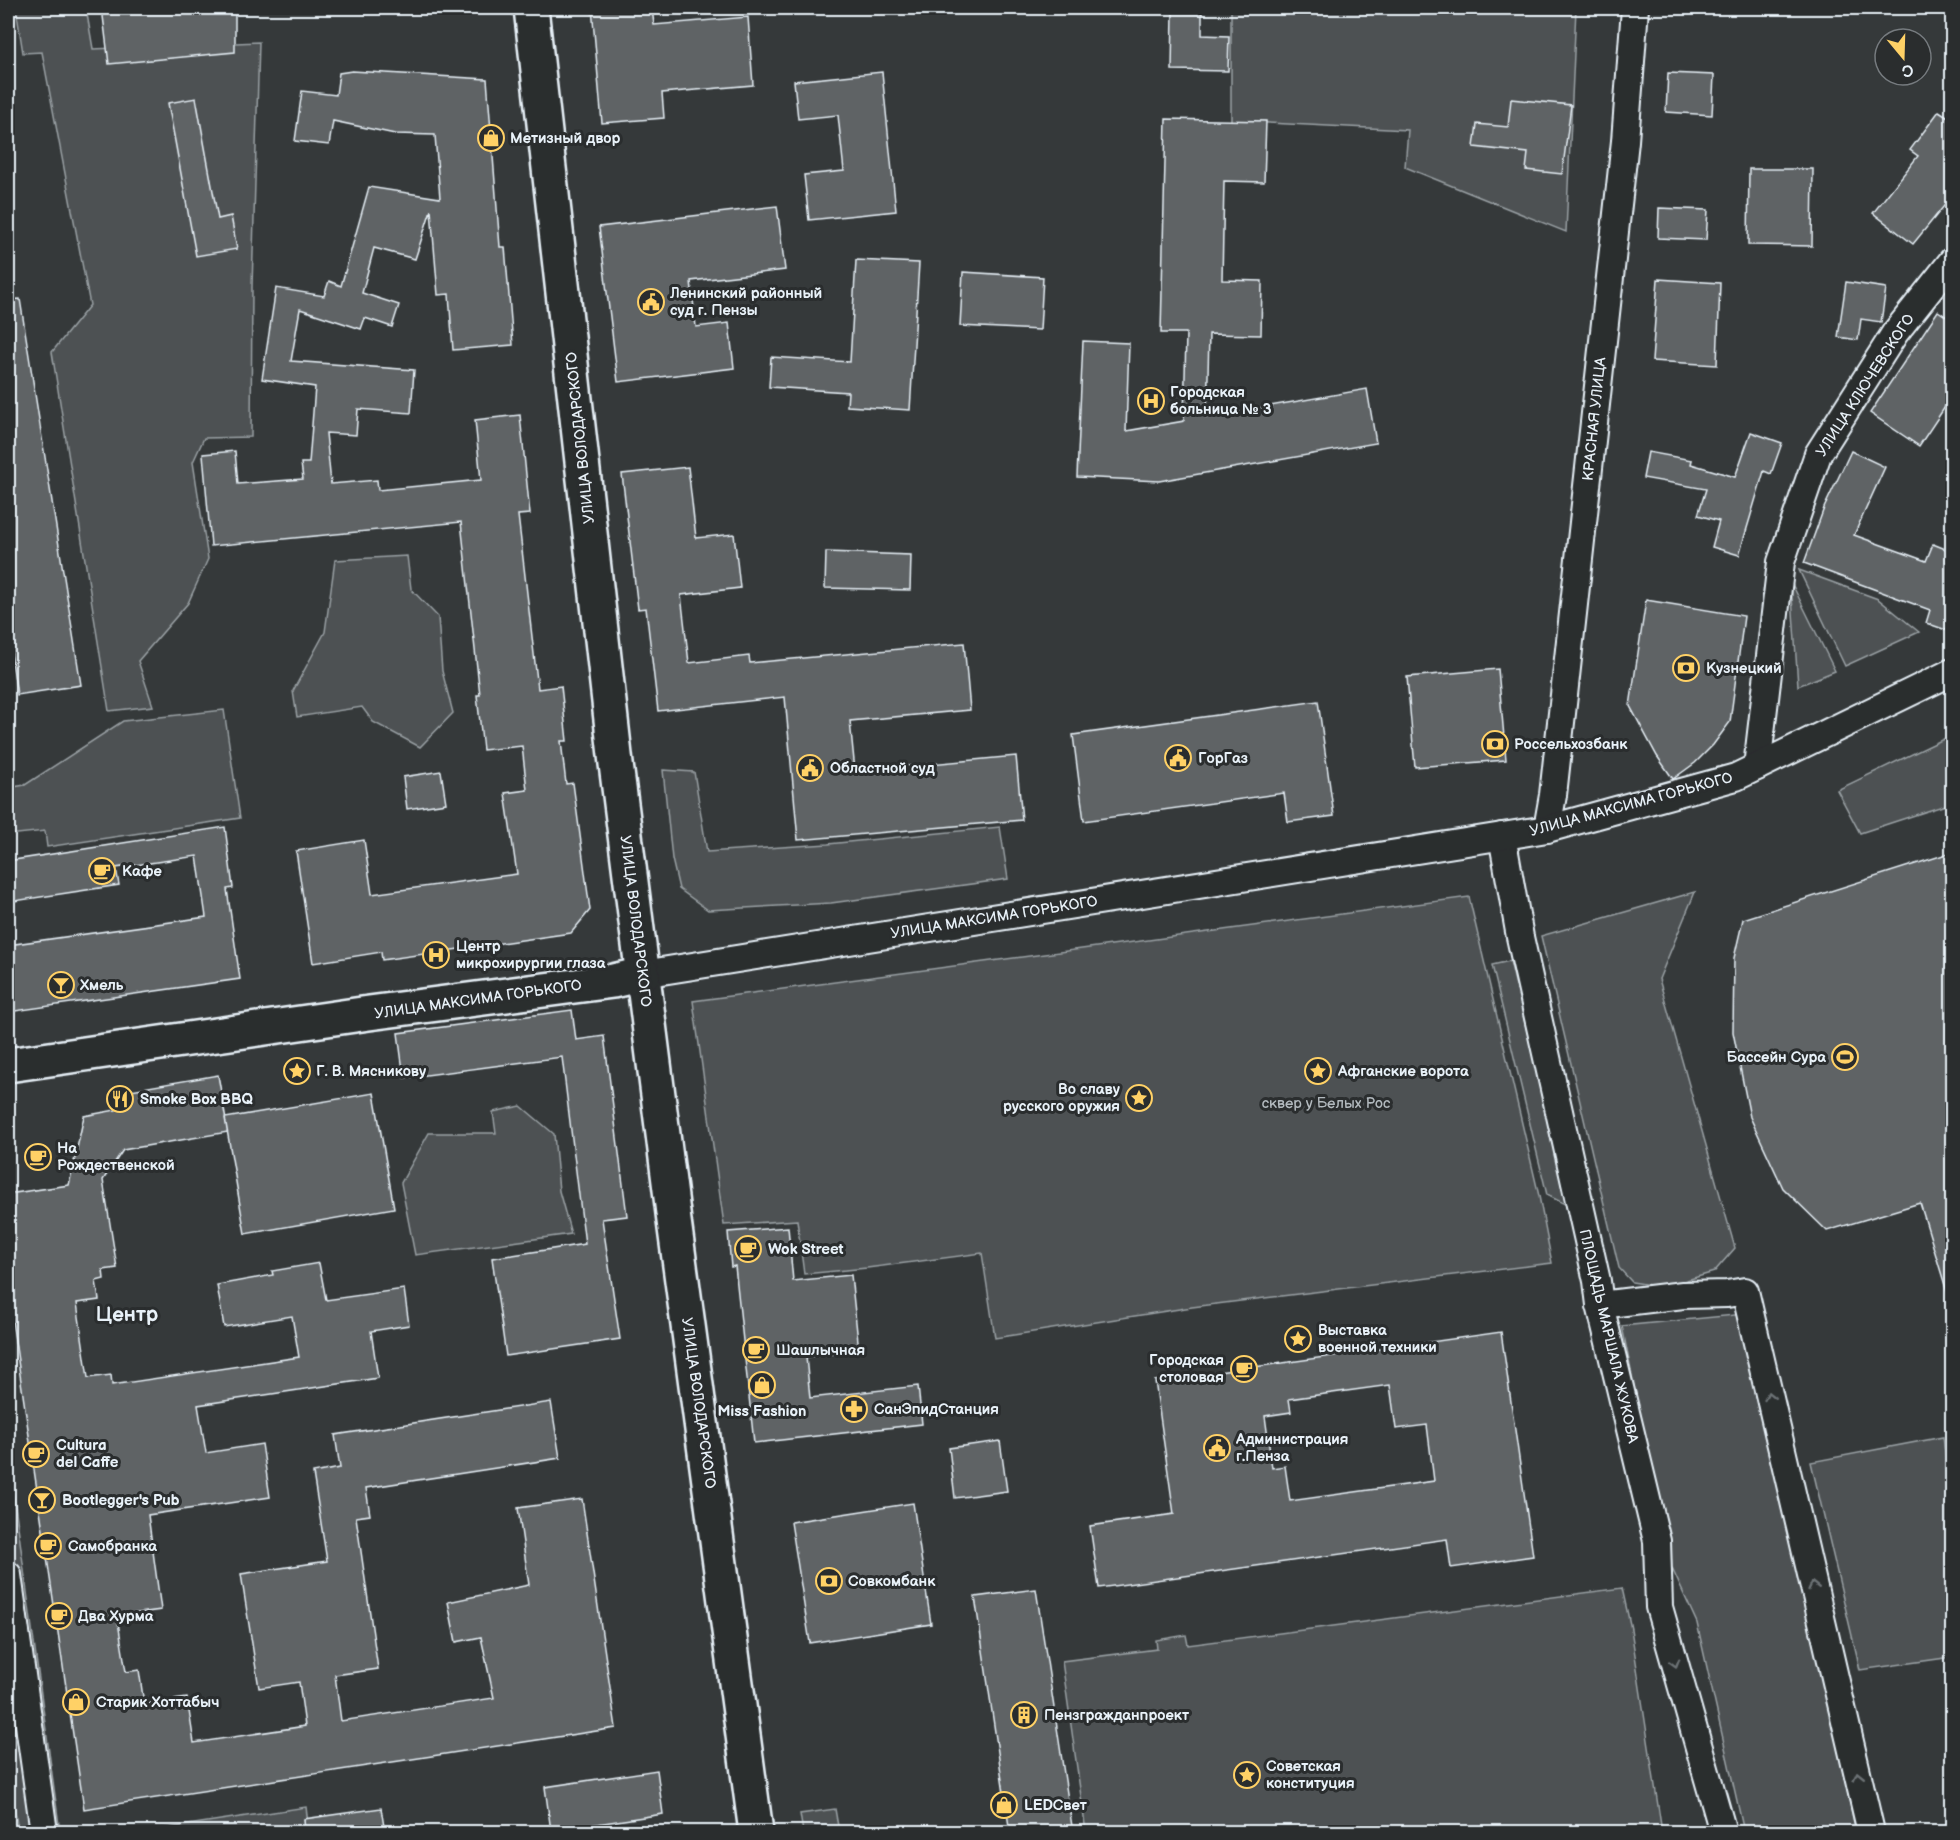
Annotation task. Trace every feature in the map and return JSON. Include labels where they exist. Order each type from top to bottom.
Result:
[{"type":"main road","name":"УЛИЦА ВОЛОДАРСКОГО","points":[[531,8],[616,764],[756,1833]]},
{"type":"main road","name":"УЛИЦА МАКСИМА ГОРЬКОГО","points":[[8,1065],[369,1013],[613,981],[643,974]]},
{"type":"street","name":"КРАСНАЯ УЛИЦА","points":[[1547,829],[1554,784],[1625,141],[1635,8]]},
{"type":"street","name":"УЛИЦА КЛЮЧЕВСКОГО","points":[[1756,767],[1781,562],[1818,454],[1895,333],[1953,261]]},
{"type":"street","name":"УЛИЦА МАКСИМА ГОРЬКОГО","points":[[643,974],[1547,829],[1736,777],[1953,672]]},
{"type":"street","name":"ПЛОЩАДЬ МАРШАЛА ЖУКОВА","points":[[1502,836],[1520,937],[1597,1281],[1600,1305],[1657,1541],[1659,1607],[1723,1833]]},
{"type":"street","points":[[1600,1305],[1683,1295],[1745,1291],[1871,1833]]},
{"type":"street","points":[[8,1575],[44,1833]]},
{"type":"green space","points":[[16,8],[86,8],[93,49],[259,42],[252,287],[251,437],[204,438],[193,462],[208,559],[188,603],[138,661],[153,706],[109,711],[52,352],[90,305],[42,52],[23,53]]},
{"type":"green space","points":[[1231,8],[1576,8],[1566,232],[1405,167],[1408,130],[1231,121]]},
{"type":"green space","points":[[407,556],[411,589],[438,617],[442,671],[453,713],[420,747],[373,722],[362,707],[297,717],[293,691],[325,632],[335,560]]},
{"type":"green space","points":[[1799,570],[1878,599],[1919,632],[1845,666]]},
{"type":"green space","points":[[1791,582],[1835,671],[1798,686]]},
{"type":"green space","points":[[224,710],[240,818],[47,847],[45,831],[8,835],[8,788],[25,785],[123,721]]},
{"type":"green space","points":[[1952,735],[1952,803],[1860,833],[1837,790]]},
{"type":"green space","points":[[663,770],[694,772],[707,852],[828,844],[1000,827],[1008,879],[831,903],[708,910],[679,889],[672,859]]},
{"type":"green space","points":[[1695,892],[1659,979],[1735,1248],[1714,1272],[1663,1287],[1632,1282],[1619,1268],[1541,936]]},
{"type":"green space","name":"сквер у Белых Рос","points":[[1469,897],[1539,1196],[1552,1263],[1192,1307],[995,1338],[982,1253],[804,1274],[797,1220],[724,1225],[693,1001]]},
{"type":"green space","points":[[1510,961],[1569,1206],[1547,1195],[1492,965]]},
{"type":"green space","points":[[521,1106],[554,1134],[559,1191],[571,1234],[415,1255],[401,1183],[429,1133],[496,1133],[493,1112]]},
{"type":"green space","points":[[1745,1314],[1856,1832],[1744,1832],[1697,1623],[1670,1564],[1622,1326]]},
{"type":"green space","points":[[1943,1437],[1952,1507],[1952,1657],[1860,1670],[1811,1462]]},
{"type":"green space","points":[[8,1454],[60,1832],[18,1832],[8,1760]]},
{"type":"green space","points":[[1622,1588],[1631,1629],[1662,1832],[1086,1832],[1062,1661],[1157,1649],[1156,1640],[1186,1635],[1188,1645]]},
{"type":"green space","points":[[306,1807],[309,1832],[142,1832]]},
{"type":"green space","points":[[835,1809],[839,1832],[803,1832],[800,1814]]},
{"type":"building","points":[[102,8],[235,8],[235,52],[109,64]]},
{"type":"building","points":[[592,8],[652,8],[654,25],[748,17],[753,85],[662,93],[664,118],[602,123]]},
{"type":"building","points":[[1173,12],[1202,13],[1202,35],[1229,36],[1228,71],[1172,70]]},
{"type":"building","points":[[352,71],[487,79],[500,247],[505,247],[513,345],[453,350],[449,294],[438,295],[431,210],[415,259],[374,248],[362,293],[399,305],[392,327],[365,318],[361,329],[300,309],[291,361],[414,370],[411,413],[358,409],[356,435],[326,433],[331,484],[377,480],[378,490],[481,480],[475,420],[520,415],[530,514],[518,515],[538,689],[561,686],[567,741],[561,741],[566,784],[573,783],[590,910],[571,933],[382,960],[381,952],[313,963],[296,851],[364,840],[372,894],[517,874],[505,793],[527,790],[522,746],[483,750],[477,695],[480,695],[461,522],[211,546],[203,454],[235,451],[238,484],[303,479],[301,463],[309,463],[315,387],[262,379],[276,288],[324,296],[329,281],[341,286],[369,187],[440,198],[435,135],[395,134],[333,121],[329,145],[295,141],[302,91],[336,95],[339,73]]},
{"type":"building","points":[[882,72],[896,211],[809,220],[804,175],[844,171],[838,115],[798,119],[794,81]]},
{"type":"building","points":[[1668,73],[1714,75],[1712,115],[1666,112]]},
{"type":"building","points":[[196,98],[218,219],[231,216],[237,249],[196,256],[168,103]]},
{"type":"building","points":[[1511,99],[1571,105],[1562,174],[1526,170],[1528,153],[1474,147],[1477,124],[1508,127]]},
{"type":"building","points":[[1939,111],[1953,120],[1953,195],[1913,244],[1873,213],[1918,156],[1910,150]]},
{"type":"building","points":[[1166,119],[1266,121],[1264,182],[1224,181],[1222,280],[1262,281],[1261,335],[1209,334],[1207,417],[1367,389],[1376,443],[1159,481],[1077,477],[1083,341],[1129,343],[1126,431],[1184,421],[1186,333],[1161,333]]},
{"type":"building","points":[[1749,169],[1813,169],[1812,246],[1748,245]]},
{"type":"building","name":"Ленинский районный суд г. Пензы","points":[[777,206],[785,270],[691,281],[696,327],[729,323],[734,368],[618,382],[599,227]]},
{"type":"building","points":[[1659,208],[1708,210],[1706,240],[1658,238]]},
{"type":"building","points":[[856,260],[919,263],[910,410],[847,406],[848,392],[769,387],[771,357],[850,362]]},
{"type":"building","points":[[963,272],[1043,277],[1040,330],[960,326]]},
{"type":"building","points":[[1658,279],[1720,283],[1717,365],[1652,361]]},
{"type":"building","points":[[1846,282],[1886,288],[1881,322],[1861,319],[1858,340],[1838,337]]},
{"type":"building","points":[[20,299],[81,685],[17,695],[8,632],[8,300]]},
{"type":"building","points":[[1938,311],[1953,321],[1953,395],[1919,446],[1870,413]]},
{"type":"building","points":[[1751,432],[1782,443],[1771,474],[1764,471],[1739,555],[1712,547],[1719,521],[1698,515],[1706,489],[1643,478],[1648,452],[1692,460],[1691,464],[1735,477]]},
{"type":"building","points":[[1851,451],[1885,467],[1854,535],[1926,561],[1933,544],[1953,552],[1953,620],[1949,631],[1926,623],[1930,610],[1804,563],[1824,508]]},
{"type":"building","points":[[688,467],[696,538],[734,534],[740,588],[681,595],[689,663],[749,656],[750,663],[964,643],[970,710],[850,721],[855,771],[1016,756],[1022,820],[798,840],[785,697],[658,711],[646,608],[638,609],[622,474]]},
{"type":"building","points":[[826,552],[911,555],[910,590],[825,588]]},
{"type":"building","name":"Кузнецкий","points":[[1646,600],[1744,616],[1730,722],[1713,745],[1695,763],[1673,779],[1657,756],[1630,706]]},
{"type":"building","points":[[1498,669],[1506,760],[1415,767],[1407,677]]},
{"type":"building","name":"ГорГаз","points":[[1318,701],[1334,816],[1288,822],[1284,793],[1084,821],[1073,735]]},
{"type":"building","points":[[441,771],[446,803],[407,809],[403,777]]},
{"type":"building","points":[[225,827],[233,888],[227,889],[240,979],[8,1012],[8,945],[206,917],[197,856],[116,868],[119,885],[8,902],[8,861]]},
{"type":"building","name":"Бассейн Сура","points":[[1953,852],[1953,1291],[1947,1292],[1920,1203],[1827,1231],[1783,1188],[1750,1117],[1733,1032],[1734,958],[1743,919]]},
{"type":"building","points":[[572,1010],[576,1040],[604,1036],[627,1216],[602,1219],[620,1339],[506,1356],[492,1258],[585,1244],[562,1057],[404,1078],[398,1033]]},
{"type":"building","points":[[218,1075],[228,1132],[123,1150],[103,1180],[117,1268],[103,1270],[104,1279],[96,1281],[99,1300],[77,1303],[88,1378],[111,1375],[112,1385],[299,1357],[292,1316],[224,1327],[217,1285],[273,1275],[272,1271],[319,1263],[326,1300],[404,1289],[409,1325],[371,1331],[378,1378],[198,1405],[206,1453],[262,1444],[270,1497],[148,1515],[161,1610],[117,1616],[126,1672],[139,1670],[144,1704],[187,1698],[194,1743],[305,1726],[299,1682],[259,1688],[241,1574],[327,1561],[313,1473],[340,1468],[335,1435],[551,1402],[560,1458],[366,1488],[370,1515],[356,1517],[378,1669],[335,1675],[341,1721],[494,1698],[481,1637],[456,1642],[448,1602],[529,1585],[518,1508],[582,1499],[616,1728],[84,1809],[8,1293],[8,1194],[69,1185],[84,1116],[116,1110],[113,1093]]},
{"type":"building","points":[[374,1093],[394,1208],[245,1234],[225,1118]]},
{"type":"building","points":[[788,1227],[793,1281],[851,1275],[859,1351],[806,1357],[810,1398],[918,1386],[922,1424],[754,1443],[735,1266],[731,1267],[728,1232]]},
{"type":"building","name":"Администрация г.Пенза","points":[[1501,1332],[1533,1556],[1451,1568],[1447,1539],[1099,1588],[1090,1526],[1174,1514],[1155,1381]],"holes":[[[1390,1385],[1396,1429],[1427,1425],[1434,1481],[1290,1501],[1285,1466],[1272,1468],[1265,1416],[1291,1412],[1289,1399]]]},
{"type":"building","points":[[1000,1441],[1007,1491],[955,1498],[949,1448]]},
{"type":"building","points":[[913,1503],[931,1624],[810,1643],[791,1522]]},
{"type":"building","name":"Пензгражданпроект","points":[[1036,1589],[1073,1833],[1010,1833],[975,1597]]},
{"type":"building","points":[[657,1770],[663,1814],[551,1831],[545,1787]]},
{"type":"building","points":[[381,1808],[385,1833],[305,1833],[304,1819]]},
{"type":"place","name":"Метизный двор","points":[[491,138]]},
{"type":"place","name":"Ленинский районный суд г. Пензы","points":[[651,302]]},
{"type":"place","name":"Городская больница № 3","points":[[1151,401]]},
{"type":"place","name":"Кузнецкий","points":[[1686,668]]},
{"type":"place","name":"Россельхозбанк","points":[[1495,744]]},
{"type":"place","name":"ГорГаз","points":[[1178,758]]},
{"type":"place","name":"Областной суд","points":[[810,768]]},
{"type":"place","name":"Кафе","points":[[102,871]]},
{"type":"place","name":"Центр микрохирургии глаза","points":[[436,955]]},
{"type":"place","name":"Хмель","points":[[61,985]]},
{"type":"place","name":"Бассейн Сура","points":[[1845,1057]]},
{"type":"place","name":"Г. В. Мясникову","points":[[297,1071]]},
{"type":"place","name":"Афганские ворота","points":[[1318,1071]]},
{"type":"place","name":"Во славу русского оружия","points":[[1139,1098]]},
{"type":"place","name":"Smoke Box BBQ","points":[[120,1099]]},
{"type":"place","name":"На Рождественской","points":[[38,1157]]},
{"type":"place","name":"Wok Street","points":[[748,1249]]},
{"type":"place","name":"Выставка военной техники","points":[[1298,1339]]},
{"type":"place","name":"Шашлычная","points":[[756,1350]]},
{"type":"place","name":"Городская столовая","points":[[1244,1369]]},
{"type":"place","name":"Miss Fashion","points":[[762,1385]]},
{"type":"place","name":"СанЭпидСтанция","points":[[854,1409]]},
{"type":"place","name":"Администрация г.Пенза","points":[[1217,1448]]},
{"type":"place","name":"Cultura del Caffe","points":[[36,1454]]},
{"type":"place","name":"Bootlegger's Pub","points":[[42,1500]]},
{"type":"place","name":"Самобранка","points":[[48,1546]]},
{"type":"place","name":"Совкомбанк","points":[[829,1581]]},
{"type":"place","name":"Два Хурма","points":[[59,1616]]},
{"type":"place","name":"Старик Хоттабыч","points":[[76,1702]]},
{"type":"place","name":"Пензгражданпроект","points":[[1024,1715]]},
{"type":"place","name":"Советская конституция","points":[[1247,1775]]},
{"type":"place","name":"LEDСвет","points":[[1004,1805]]},
{"type":"district","name":"Центр","points":[[127,1314]]}]
